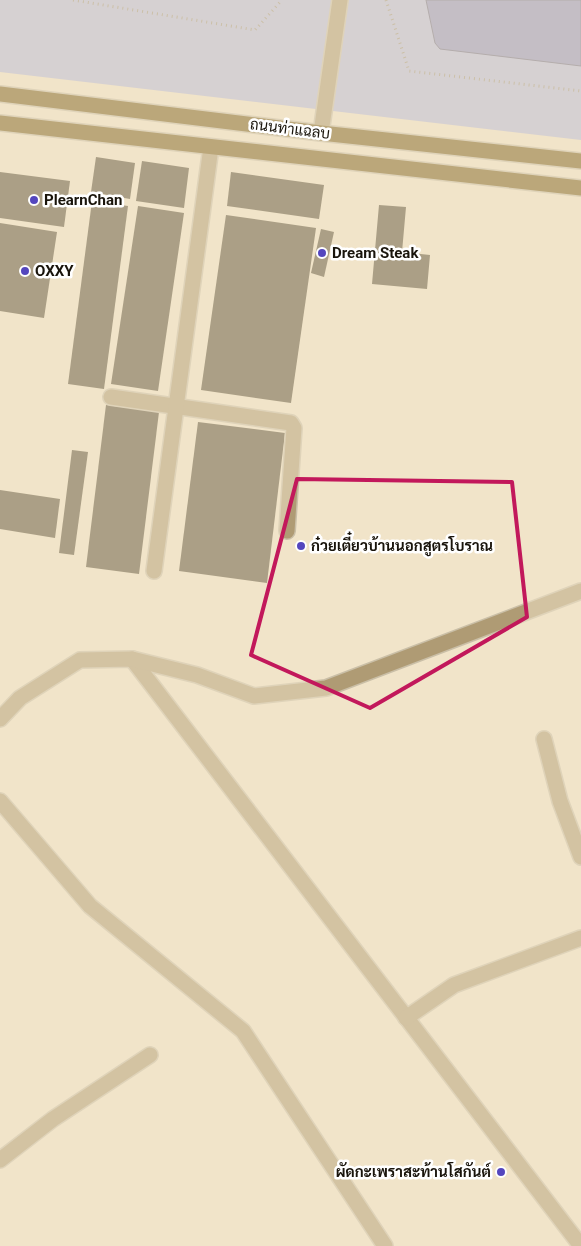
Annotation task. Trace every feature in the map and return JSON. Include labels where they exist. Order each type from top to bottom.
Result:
[{"type":"main road","name":"ถนนท่าแฉลบ","points":[[0,94],[321,133],[581,161]]},
{"type":"main road","name":"ถนนท่าแฉลบ","points":[[0,123],[581,188]]},
{"type":"main road","points":[[317,159],[321,133]]},
{"type":"street","points":[[321,133],[340,0]]},
{"type":"street","points":[[154,571],[211,147]]},
{"type":"street","points":[[111,397],[284,421],[292,424],[287,531]]},
{"type":"street","points":[[0,719],[20,698],[80,660],[132,659],[197,674],[254,696],[326,688],[581,591]]},
{"type":"street","points":[[132,659],[581,1246]]},
{"type":"street","points":[[544,739],[560,800],[581,857]]},
{"type":"street","points":[[0,801],[90,906],[243,1031],[385,1246]]},
{"type":"street","points":[[406,1018],[454,985],[581,938]]},
{"type":"street","points":[[0,1160],[53,1119],[150,1055]]},
{"type":"path","points":[[73,0],[255,30],[282,0]]},
{"type":"path","points":[[386,0],[410,71],[581,91]]},
{"type":"highlighted area","points":[[297,479],[512,482],[527,617],[370,708],[251,655]]},
{"type":"shaded area","points":[[0,0],[581,0],[581,140],[0,72]]},
{"type":"shaded area","points":[[426,0],[581,0],[581,66],[440,49],[435,43]]},
{"type":"building","points":[[96,157],[135,163],[130,199],[91,192]]},
{"type":"building","points":[[142,161],[189,168],[184,208],[136,201]]},
{"type":"building","name":"PlearnChan","points":[[0,172],[70,181],[64,227],[0,218]]},
{"type":"building","points":[[231,172],[324,185],[319,219],[227,206]]},
{"type":"building","points":[[92,201],[128,206],[104,389],[68,384]]},
{"type":"building","points":[[379,205],[406,207],[402,252],[430,255],[427,289],[372,284]]},
{"type":"building","points":[[138,206],[184,213],[158,391],[111,384]]},
{"type":"building","points":[[226,215],[316,228],[291,403],[201,390]]},
{"type":"building","name":"OXXY","points":[[0,223],[57,232],[44,318],[0,311]]},
{"type":"building","name":"Dream Steak","points":[[321,229],[334,232],[324,277],[311,273]]},
{"type":"building","points":[[106,405],[159,412],[139,574],[86,567]]},
{"type":"building","points":[[198,422],[285,433],[267,583],[179,571]]},
{"type":"building","points":[[72,450],[88,452],[74,555],[59,553]]},
{"type":"building","points":[[0,490],[60,499],[55,538],[0,529]]},
{"type":"place","name":"PlearnChan","points":[[34,200]]},
{"type":"place","name":"Dream Steak","points":[[322,253]]},
{"type":"place","name":"OXXY","points":[[25,271]]},
{"type":"place","name":"ก๋วยเตี๋ยวบ้านนอกสูตรโบราณ","points":[[301,546]]},
{"type":"place","name":"ผัดกะเพราสะท้านโสกันต์","points":[[501,1172]]}]
